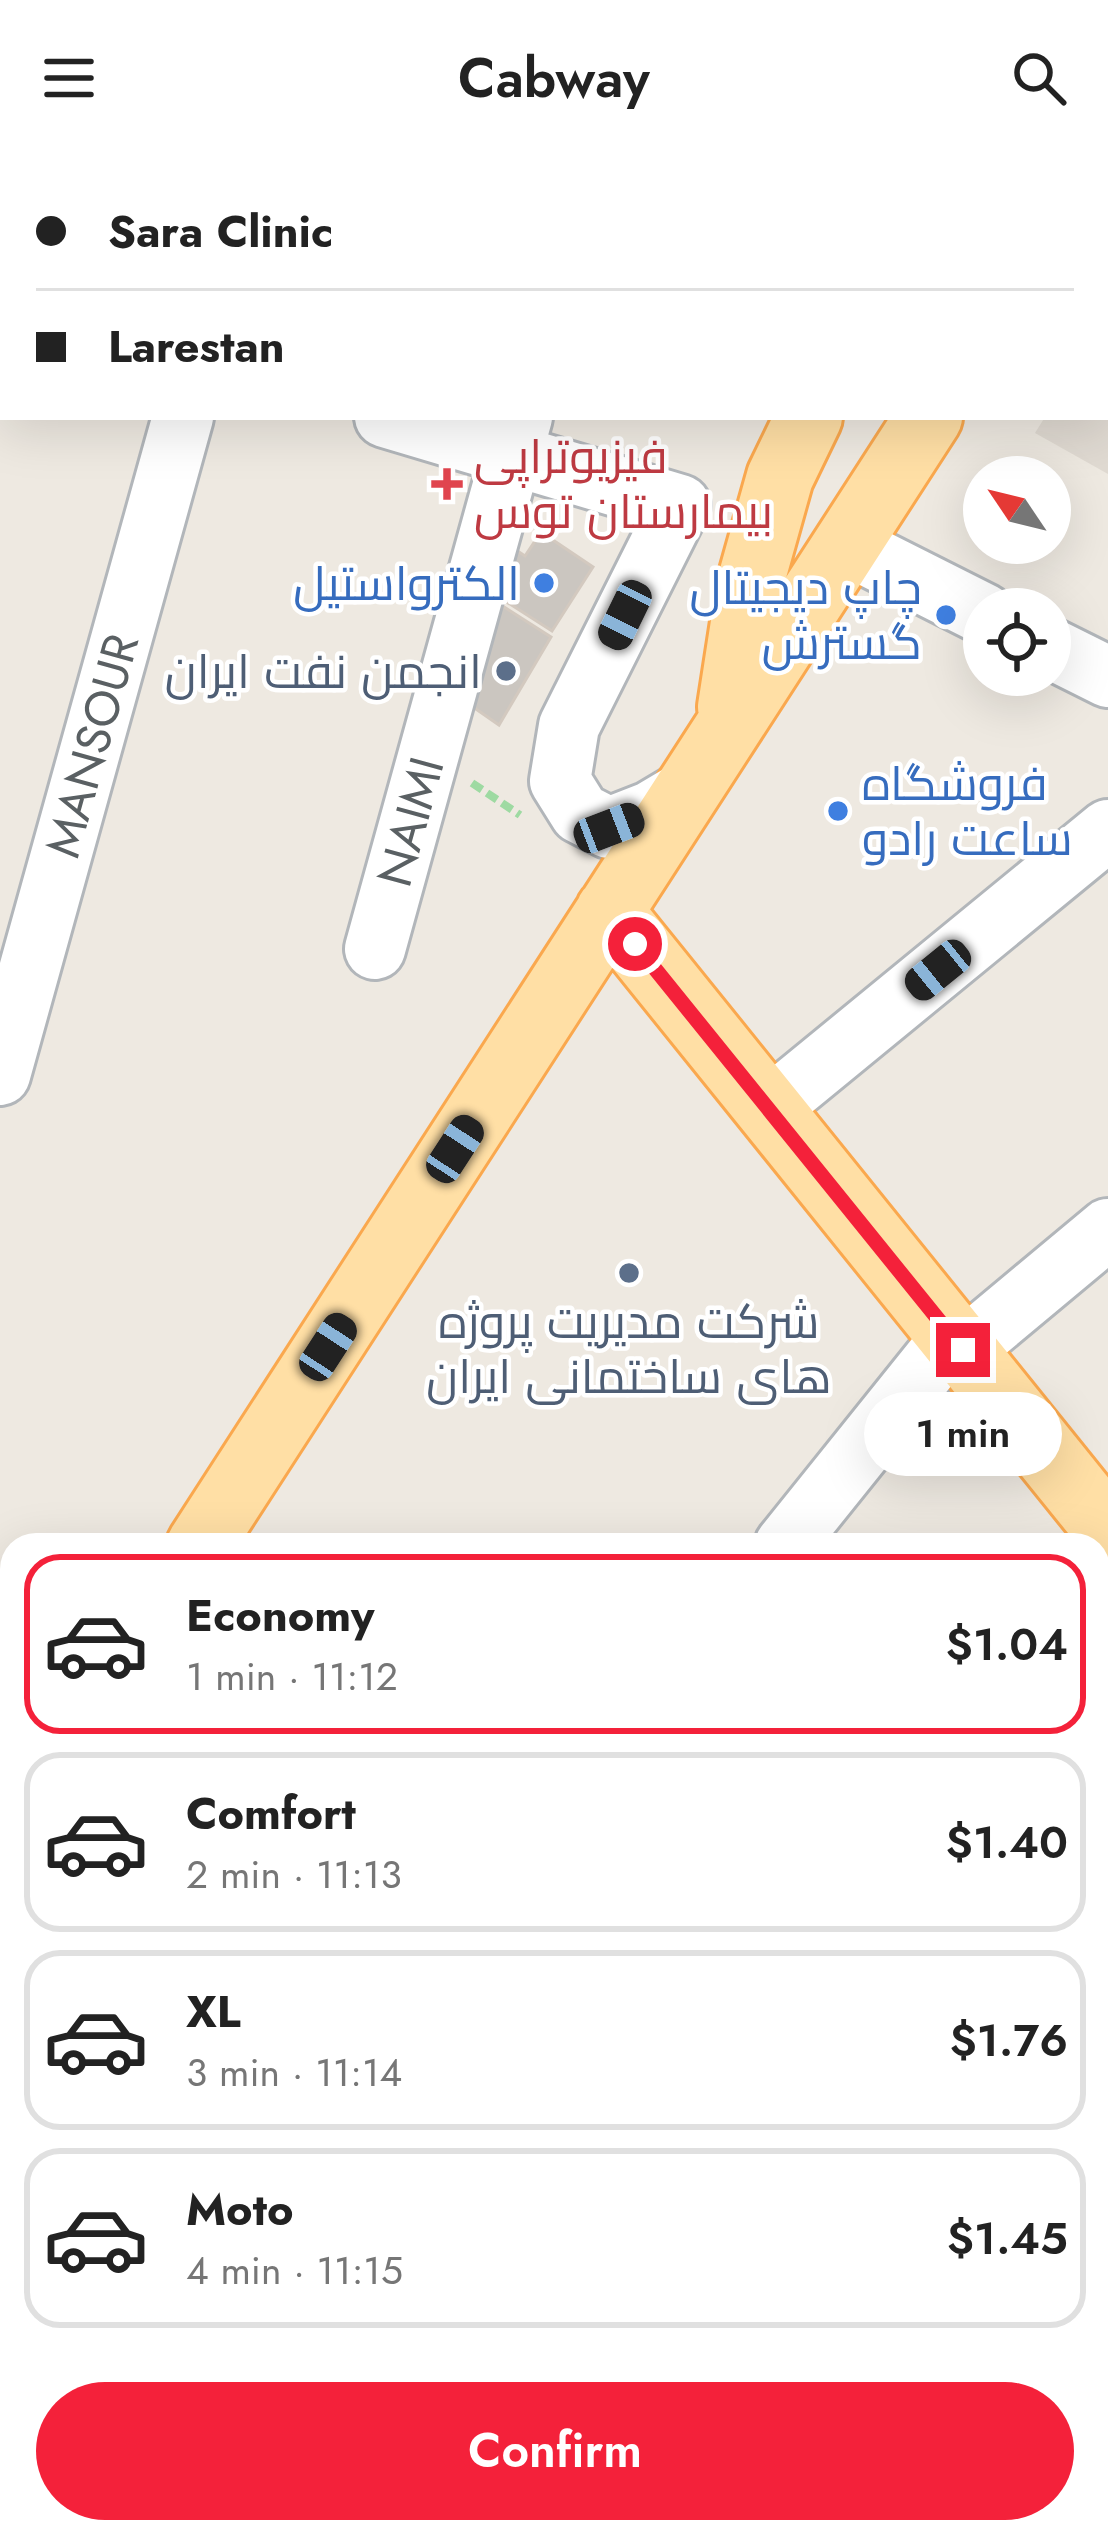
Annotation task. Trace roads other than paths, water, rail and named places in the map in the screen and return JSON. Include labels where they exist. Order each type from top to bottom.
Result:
[{"type":"main road","points":[[727,728],[750,584],[780,476],[808,420]]},
{"type":"main road","points":[[208,1533],[927,420]]},
{"type":"main road","points":[[609,911],[1108,1530]]},
{"type":"street","name":"MANSOUR","points":[[0,1075],[182,420]]},
{"type":"street","points":[[406,420],[517,436],[680,505],[569,725],[560,781],[580,813],[609,828],[688,790]]},
{"type":"street","name":"NAIMI","points":[[375,949],[517,436]]},
{"type":"street","points":[[847,544],[963,603]]},
{"type":"street","points":[[1071,658],[1108,677]]},
{"type":"street","points":[[768,1109],[1108,830]]},
{"type":"street","points":[[795,1533],[958,1344],[1108,1229]]},
{"type":"place","name":"فیزیوتراپی بیمارستان توس","points":[[447,484]]},
{"type":"place","name":"الکترواستیل","points":[[544,583]]},
{"type":"place","name":"چاپ دیجیتال گسترش","points":[[946,615]]},
{"type":"place","name":"انجمن نفت ایران","points":[[506,671]]},
{"type":"place","name":"فروشگاه ساعت رادو","points":[[838,811]]},
{"type":"place","name":"شرکت مدیریت پروژه های ساختمانی ایران","points":[[629,1273]]}]
